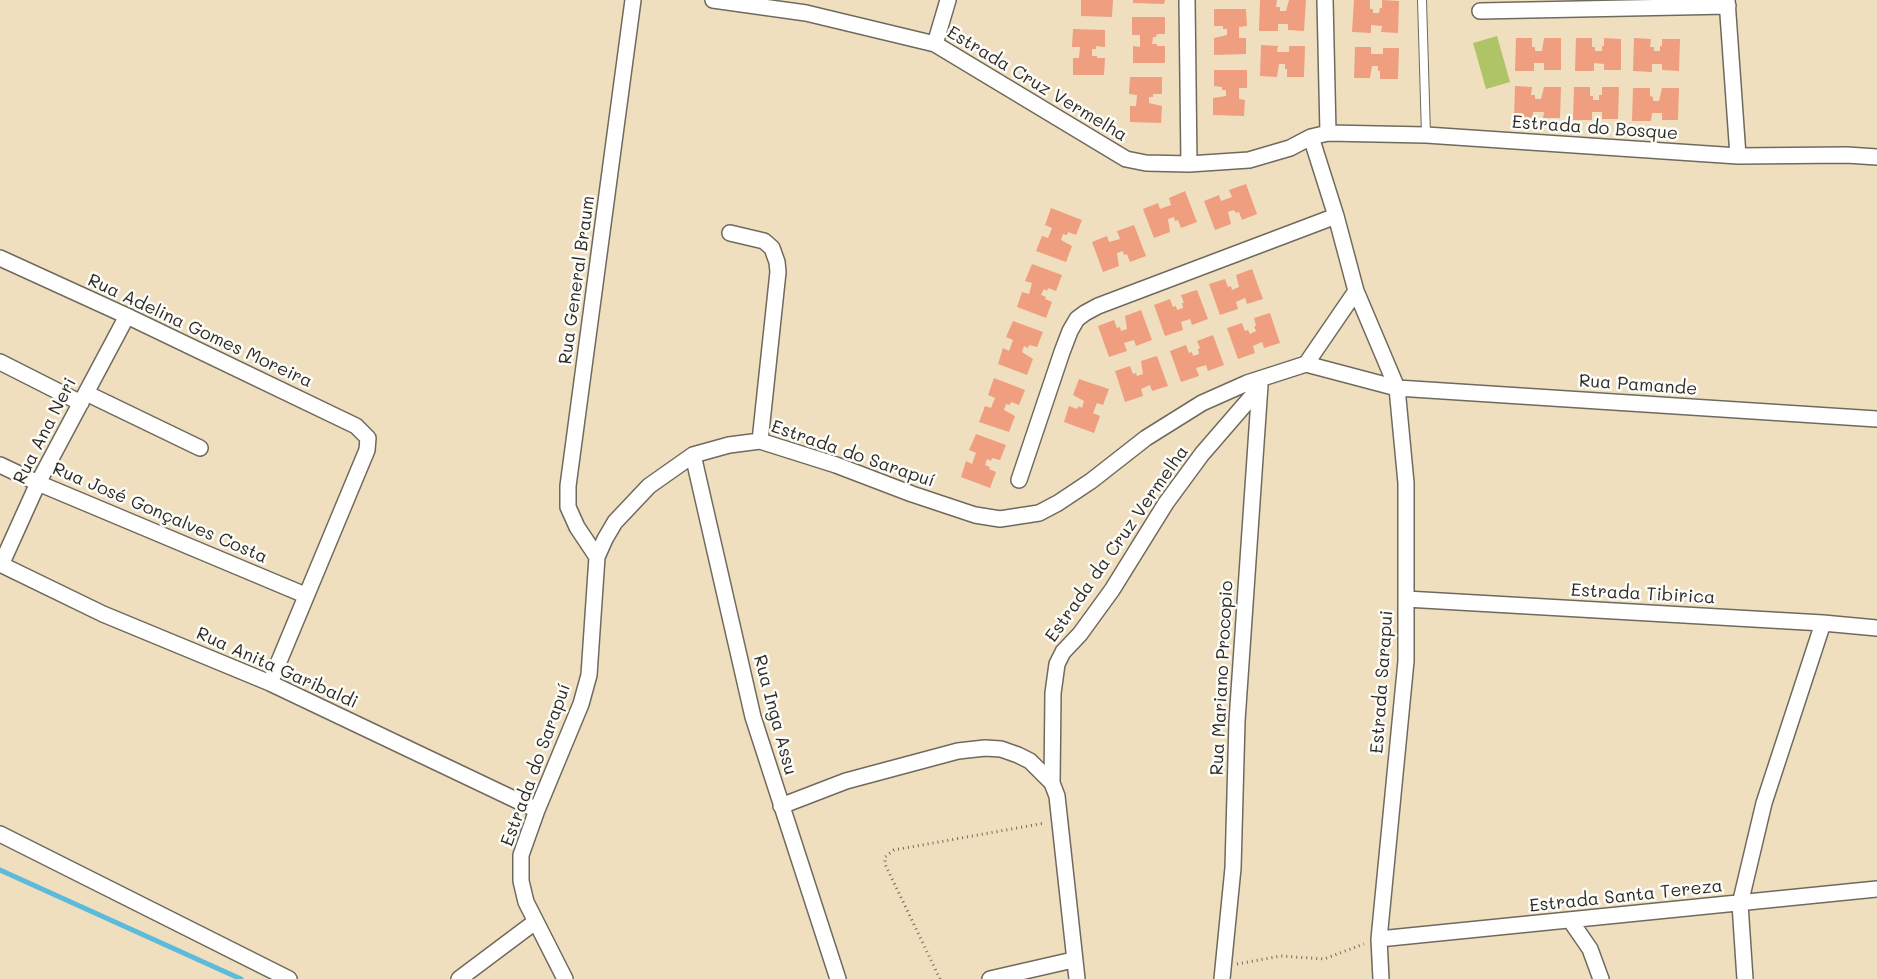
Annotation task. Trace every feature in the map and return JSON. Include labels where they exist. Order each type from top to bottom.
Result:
[{"type":"street","name":"Rua General Braum","points":[[598,557],[577,527],[568,507],[568,486],[633,0]]},
{"type":"street","name":"Estrada Cruz Vermelha","points":[[713,0],[806,13],[935,44],[1126,159],[1146,164],[1189,164],[1250,160],[1290,148],[1311,137]]},
{"type":"street","points":[[935,44],[948,0]]},
{"type":"street","points":[[1187,0],[1189,164]]},
{"type":"street","points":[[1325,0],[1328,133]]},
{"type":"street","points":[[1480,11],[1728,3],[1738,156]]},
{"type":"street","name":"Estrada do Bosque","points":[[1311,137],[1328,133],[1426,135],[1738,156],[1847,155],[1877,157]]},
{"type":"street","points":[[1311,137],[1336,216],[1356,291],[1397,388]]},
{"type":"street","points":[[1019,480],[1070,331],[1085,313],[1098,306],[1336,216]]},
{"type":"street","points":[[730,233],[764,241],[772,248],[777,262],[778,272],[760,441]]},
{"type":"street","name":"Rua Adelina Gomes Moreira","points":[[0,258],[127,316],[356,426],[368,438],[368,450],[305,595]]},
{"type":"street","points":[[1356,291],[1306,364],[1397,388]]},
{"type":"street","name":"Rua Ana Neri","points":[[0,564],[38,483],[127,316]]},
{"type":"street","points":[[0,362],[200,448]]},
{"type":"street","name":"Estrada do Sarapuí","points":[[565,979],[534,922],[526,902],[521,881],[521,855],[578,712],[589,675],[598,557],[605,539],[615,522],[649,486],[693,455],[729,445],[760,441],[975,514],[1000,519],[1018,517],[1039,513],[1058,503],[1091,481],[1146,438],[1202,403],[1260,383],[1306,364]]},
{"type":"street","name":"Estrada da Cruz Vermelha","points":[[1077,979],[1073,960],[1057,796],[1052,783],[1053,692],[1057,664],[1063,652],[1080,634],[1107,597],[1166,503],[1260,383]]},
{"type":"street","name":"Rua Mariano Procopio","points":[[1223,973],[1232,868],[1237,721],[1260,383]]},
{"type":"street","name":"Rua Pamande","points":[[1397,388],[1877,419]]},
{"type":"street","name":"Estrada Sarapui","points":[[1381,979],[1379,939],[1406,661],[1406,483],[1397,388]]},
{"type":"street","name":"Rua Inga Assu","points":[[693,455],[753,718],[838,979]]},
{"type":"street","name":"Rua José Gonçalves Costa","points":[[0,465],[38,483],[305,595]]},
{"type":"street","name":"Rua Anita Garibaldi","points":[[0,564],[102,614],[270,683],[538,810]]},
{"type":"street","points":[[270,683],[305,595]]},
{"type":"street","name":"Estrada Tibirica","points":[[1406,599],[1823,623],[1877,628]]},
{"type":"street","points":[[1745,979],[1740,904],[1764,803],[1823,623]]},
{"type":"street","points":[[781,806],[846,781],[958,751],[985,748],[1001,749],[1030,761],[1052,783]]},
{"type":"street","points":[[0,834],[289,979]]},
{"type":"street","name":"Estrada Santa Tereza","points":[[1379,939],[1877,889]]},
{"type":"street","points":[[1570,920],[1590,949],[1601,979]]},
{"type":"street","points":[[459,979],[534,922]]},
{"type":"street","points":[[990,979],[1073,960]]},
{"type":"lane","points":[[1422,0],[1426,135]]},
{"type":"path","points":[[940,979],[885,864],[885,857],[894,850],[1060,820]]},
{"type":"path","points":[[1223,973],[1281,956],[1324,959],[1379,939]]},
{"type":"green space","points":[[1497,36],[1510,82],[1486,89],[1473,43]]},
{"type":"building","points":[[1081,0],[1113,0],[1112,17],[1081,16]]},
{"type":"building","points":[[1133,0],[1165,0],[1164,4],[1133,3]]},
{"type":"building","points":[[1260,0],[1277,0],[1276,7],[1280,7],[1280,11],[1286,11],[1289,0],[1306,0],[1304,31],[1288,30],[1288,24],[1278,24],[1278,31],[1259,31]]},
{"type":"building","points":[[1354,0],[1370,0],[1370,9],[1373,9],[1373,13],[1379,13],[1380,8],[1382,8],[1382,0],[1399,1],[1398,33],[1381,32],[1382,26],[1371,25],[1371,33],[1352,32]]},
{"type":"building","points":[[1214,9],[1246,9],[1247,26],[1239,27],[1239,38],[1246,38],[1246,54],[1214,55],[1214,38],[1227,35],[1227,29],[1223,29],[1223,26],[1214,26]]},
{"type":"building","points":[[1132,17],[1165,17],[1165,34],[1157,34],[1156,37],[1153,37],[1152,44],[1165,46],[1165,63],[1133,63],[1133,46],[1140,47],[1140,35],[1132,35]]},
{"type":"building","points":[[1073,29],[1105,30],[1105,47],[1096,46],[1096,49],[1092,49],[1092,56],[1105,58],[1104,75],[1073,75],[1073,58],[1079,58],[1080,47],[1072,47]]},
{"type":"building","points":[[1516,38],[1532,38],[1532,47],[1535,47],[1535,51],[1542,51],[1544,38],[1561,38],[1561,70],[1544,70],[1544,63],[1534,63],[1534,71],[1515,71]]},
{"type":"building","points":[[1576,38],[1592,38],[1592,47],[1595,47],[1595,51],[1602,51],[1604,38],[1621,39],[1621,70],[1604,70],[1604,64],[1594,63],[1594,71],[1575,71]]},
{"type":"building","points":[[1634,38],[1651,39],[1650,47],[1654,47],[1654,51],[1660,51],[1662,39],[1680,39],[1679,71],[1662,70],[1662,64],[1652,64],[1652,72],[1633,71]]},
{"type":"building","points":[[1261,45],[1278,46],[1277,52],[1289,52],[1289,46],[1305,46],[1304,77],[1287,77],[1285,64],[1279,64],[1277,77],[1260,76]]},
{"type":"building","points":[[1355,47],[1371,47],[1371,54],[1383,54],[1383,48],[1399,48],[1398,79],[1380,79],[1378,66],[1372,66],[1370,78],[1354,78]]},
{"type":"building","points":[[1214,70],[1247,70],[1247,88],[1239,88],[1239,99],[1245,100],[1244,116],[1213,115],[1213,98],[1226,96],[1226,90],[1222,90],[1222,87],[1214,86]]},
{"type":"building","points":[[1130,77],[1162,77],[1162,94],[1153,94],[1153,97],[1149,97],[1149,103],[1162,106],[1161,123],[1130,122],[1130,106],[1136,106],[1137,95],[1129,94]]},
{"type":"building","points":[[1515,86],[1532,87],[1531,95],[1535,95],[1535,99],[1541,99],[1544,87],[1561,87],[1560,118],[1543,118],[1544,112],[1533,112],[1533,120],[1514,119]]},
{"type":"building","points":[[1574,87],[1590,87],[1590,96],[1593,96],[1593,100],[1599,100],[1599,95],[1602,95],[1602,87],[1619,87],[1618,119],[1602,119],[1602,112],[1592,112],[1592,120],[1573,120]]},
{"type":"building","points":[[1633,88],[1650,88],[1650,96],[1653,97],[1653,101],[1659,101],[1662,88],[1679,88],[1678,120],[1662,120],[1662,113],[1652,113],[1651,121],[1632,121]]},
{"type":"building","points":[[1246,184],[1257,214],[1242,220],[1239,212],[1236,213],[1234,210],[1228,212],[1231,224],[1215,230],[1204,201],[1219,195],[1221,201],[1232,197],[1229,190]]},
{"type":"building","points":[[1185,191],[1197,222],[1181,228],[1178,220],[1175,221],[1174,217],[1168,219],[1170,232],[1154,238],[1143,209],[1158,203],[1160,209],[1171,205],[1169,198]]},
{"type":"building","points":[[1051,208],[1082,220],[1076,235],[1068,232],[1067,235],[1063,234],[1061,240],[1072,246],[1066,262],[1036,251],[1042,236],[1048,238],[1052,228],[1045,225]]},
{"type":"building","points":[[1134,225],[1146,256],[1130,262],[1127,254],[1124,255],[1123,251],[1117,253],[1119,266],[1103,272],[1092,242],[1107,236],[1109,242],[1120,239],[1117,231]]},
{"type":"building","points":[[1032,264],[1062,275],[1056,291],[1048,288],[1047,291],[1044,289],[1041,295],[1052,302],[1046,318],[1017,307],[1022,292],[1029,294],[1032,283],[1025,281]]},
{"type":"building","points":[[1252,269],[1263,299],[1247,304],[1245,298],[1236,302],[1238,309],[1220,315],[1209,284],[1225,279],[1228,287],[1231,286],[1232,290],[1239,287],[1236,275]]},
{"type":"building","points":[[1197,290],[1208,319],[1192,325],[1190,319],[1181,322],[1183,330],[1165,336],[1154,305],[1170,299],[1173,307],[1176,306],[1177,310],[1183,308],[1182,303],[1184,303],[1181,295]]},
{"type":"building","points":[[1141,310],[1152,340],[1136,346],[1134,340],[1124,343],[1127,351],[1109,357],[1098,326],[1114,320],[1117,328],[1120,327],[1121,331],[1127,329],[1125,316]]},
{"type":"building","points":[[1270,313],[1280,343],[1264,348],[1262,342],[1253,346],[1255,353],[1238,359],[1227,328],[1242,323],[1245,331],[1248,330],[1250,334],[1256,331],[1254,318]]},
{"type":"building","points":[[1013,321],[1043,332],[1037,347],[1029,345],[1028,348],[1024,346],[1022,352],[1033,359],[1027,375],[998,364],[1003,348],[1009,351],[1013,340],[1006,337]]},
{"type":"building","points":[[1213,335],[1224,365],[1208,371],[1206,365],[1196,368],[1199,376],[1181,382],[1170,351],[1186,345],[1189,353],[1192,352],[1193,356],[1199,354],[1198,349],[1200,348],[1197,341]]},
{"type":"building","points":[[1157,356],[1168,386],[1152,391],[1150,385],[1141,389],[1143,396],[1125,402],[1115,371],[1130,366],[1133,374],[1136,373],[1137,376],[1143,374],[1141,361]]},
{"type":"building","points":[[994,378],[1025,390],[1019,405],[1011,402],[1010,405],[1006,404],[1004,410],[1015,416],[1009,432],[979,422],[985,406],[991,408],[995,398],[988,395]]},
{"type":"building","points":[[1079,379],[1109,389],[1103,405],[1097,403],[1093,413],[1100,416],[1094,433],[1064,422],[1069,406],[1077,409],[1079,406],[1082,408],[1084,401],[1073,395]]},
{"type":"building","points":[[976,434],[1006,445],[1000,460],[992,458],[991,461],[987,459],[985,465],[996,472],[990,488],[961,477],[966,461],[972,464],[976,453],[969,450]]},
{"type":"waterway","points":[[0,870],[241,979]]}]
